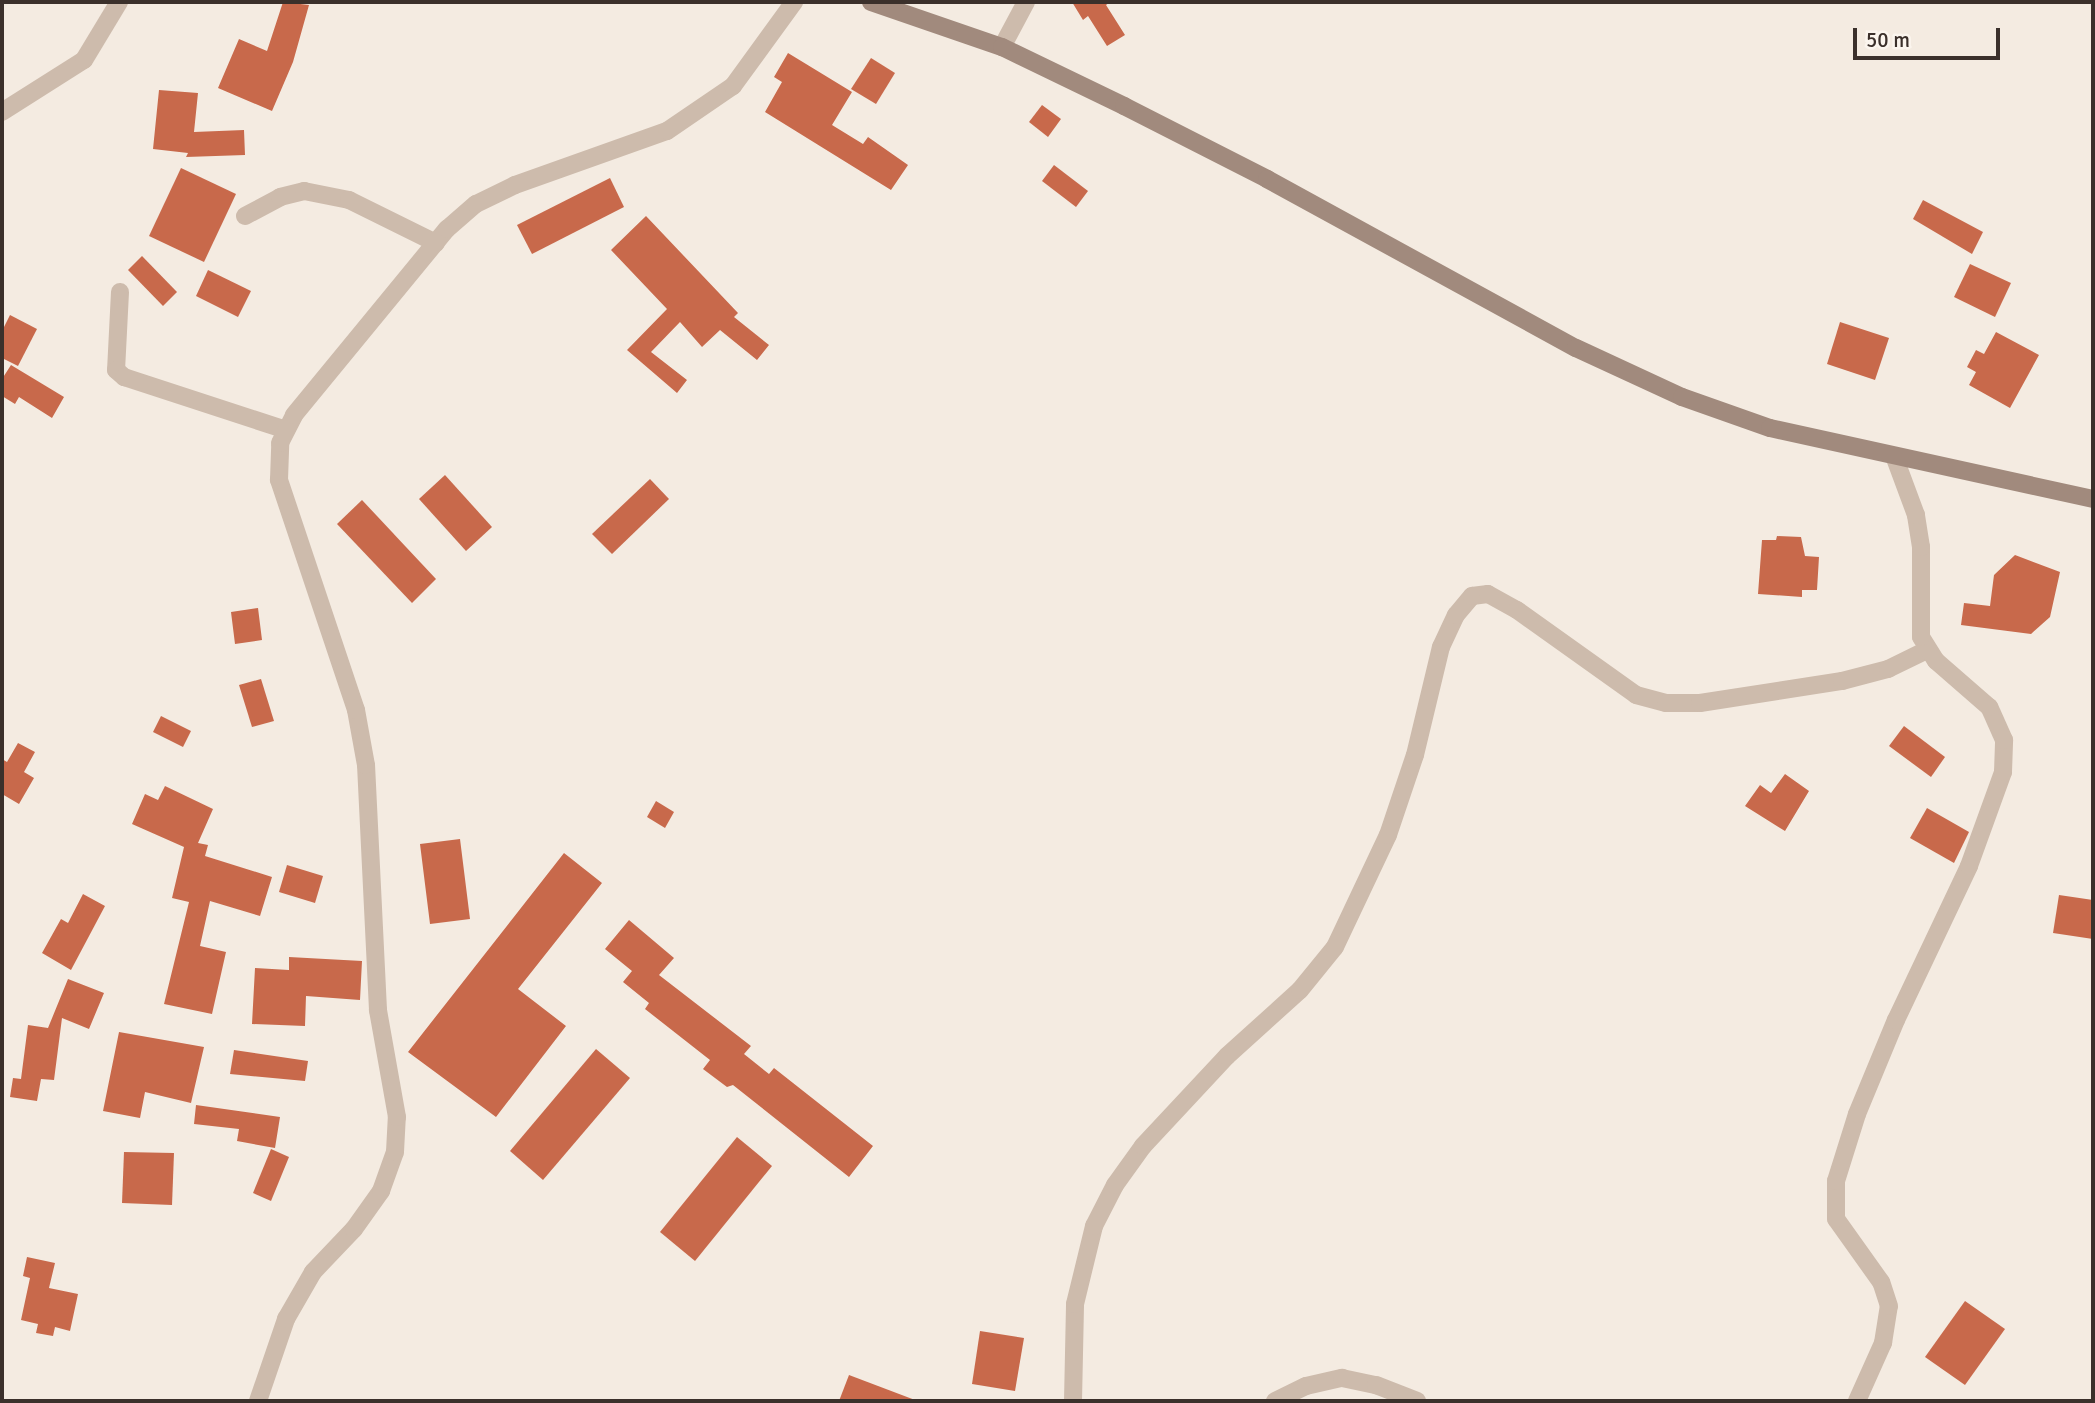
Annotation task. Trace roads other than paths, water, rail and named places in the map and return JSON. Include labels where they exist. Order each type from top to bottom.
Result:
[{"type":"main road","points":[[871,2],[1002,47],[1267,179],[1576,348],[1670,392],[1770,428],[2093,499]]},
{"type":"street","points":[[2,112],[84,60],[119,2]]},
{"type":"street","points":[[258,1401],[286,1319],[313,1272],[354,1229],[381,1191],[395,1152],[397,1117],[378,1010],[366,765],[356,710],[279,480],[280,443],[294,415],[436,243],[476,204],[515,185],[667,131],[733,86],[794,2]]},
{"type":"street","points":[[1002,47],[1026,2]]},
{"type":"street","points":[[245,216],[280,197],[304,191],[349,200],[436,243]]},
{"type":"street","points":[[120,292],[116,370],[124,377],[286,430]]},
{"type":"street","points":[[1857,1401],[1884,1343],[1889,1306],[1881,1282],[1836,1219],[1836,1181],[1862,1102],[1969,866],[2003,772],[2004,740],[1989,707],[1927,650],[1921,637],[1921,547],[1916,515],[1894,456]]},
{"type":"street","points":[[1073,1401],[1075,1304],[1094,1226],[1115,1185],[1143,1146],[1227,1056],[1300,990],[1335,947],[1388,835],[1415,755],[1441,647],[1456,615],[1472,596],[1488,594],[1507,604],[1636,695],[1666,704],[1700,703],[1842,681],[1888,669],[1927,650]]},
{"type":"street","points":[[1275,1401],[1306,1386],[1342,1378],[1376,1385],[1417,1401]]}]
